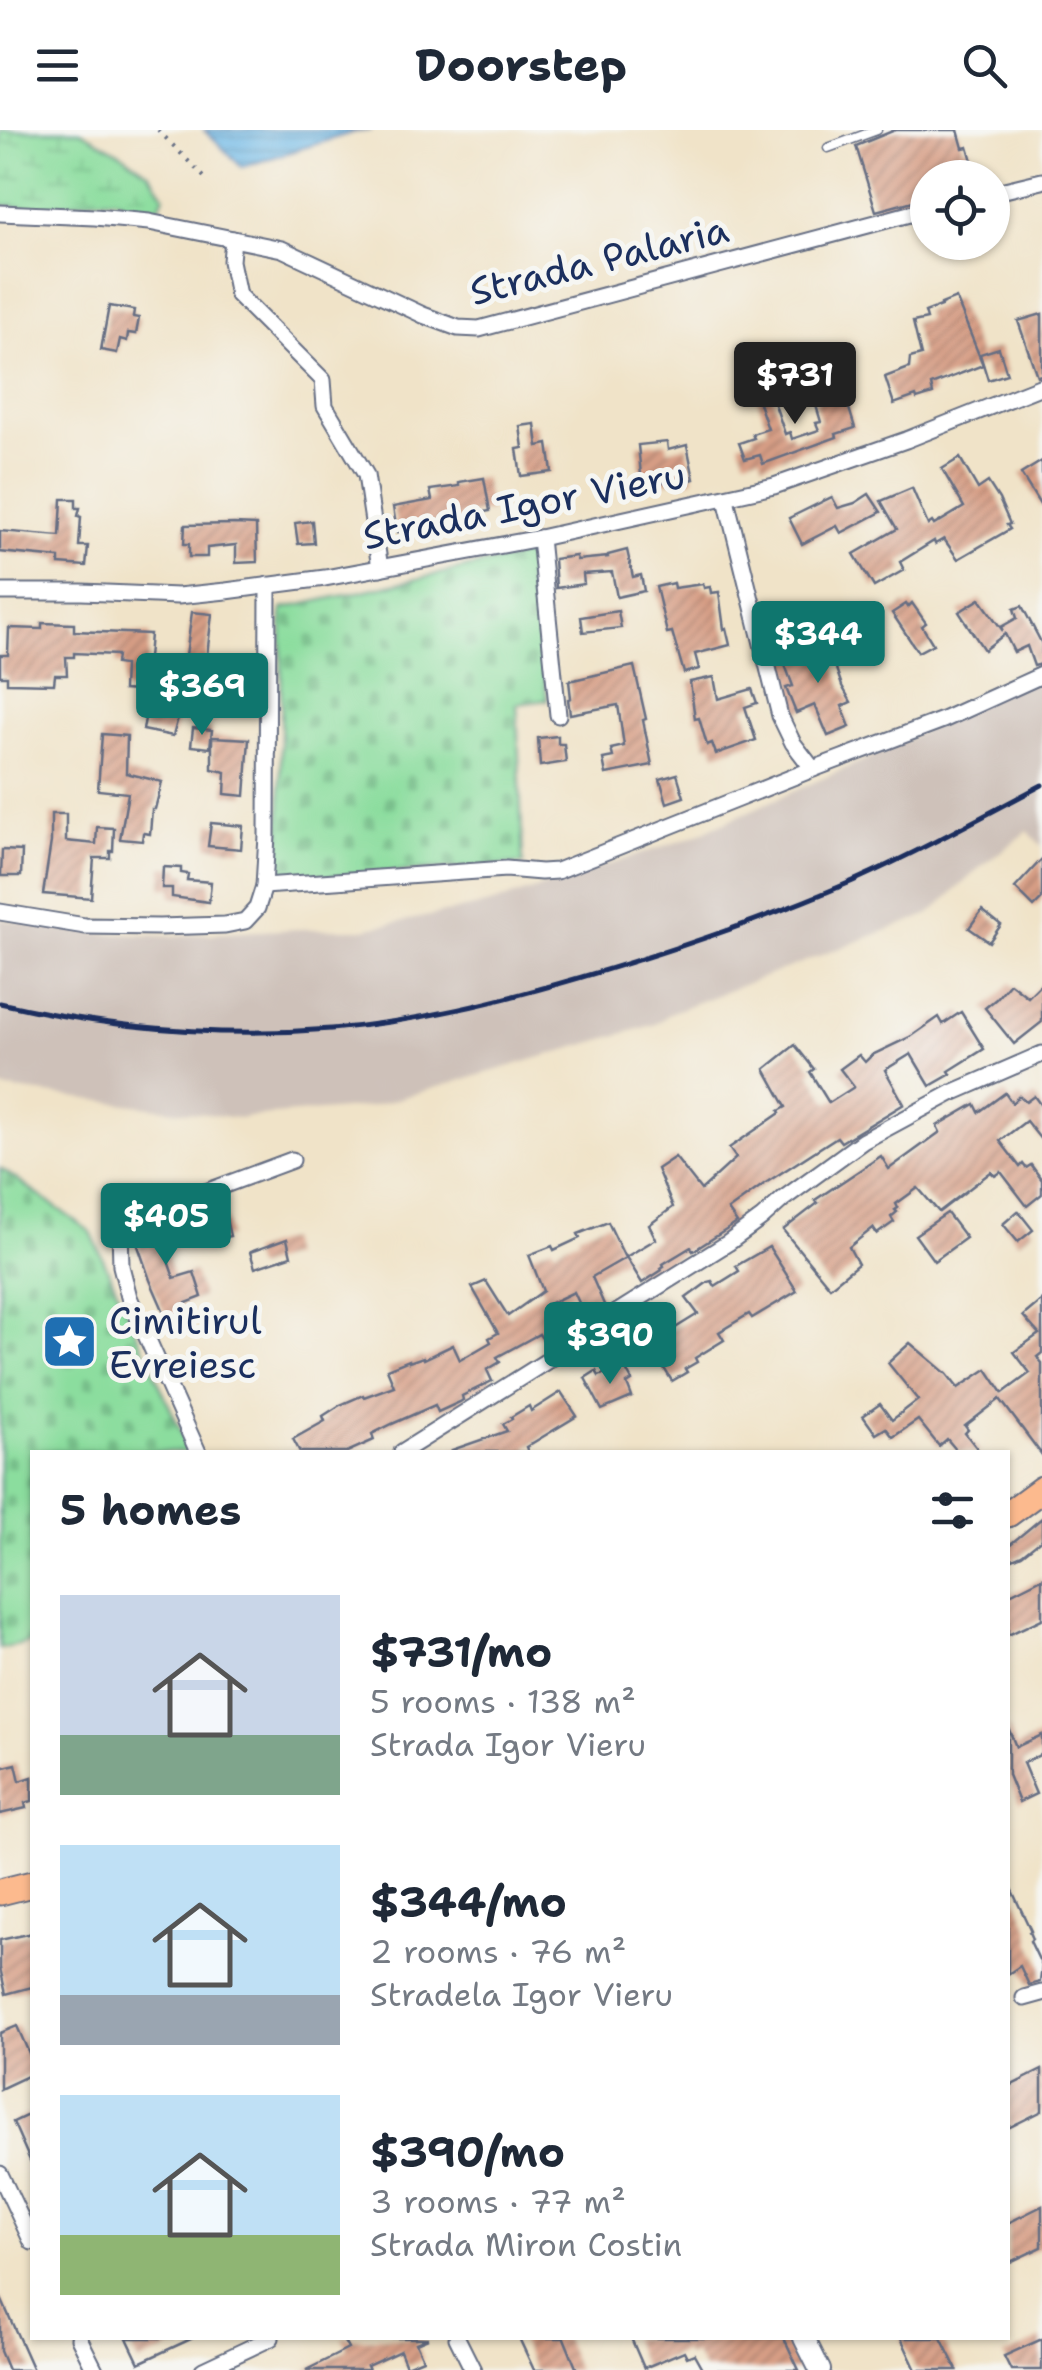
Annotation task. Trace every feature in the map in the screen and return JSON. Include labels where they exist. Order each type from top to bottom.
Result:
[{"type":"main road","points":[[1010,1513],[1042,1489]]},
{"type":"main road","points":[[0,1892],[30,1884]]},
{"type":"street","points":[[1010,189],[1042,182]]},
{"type":"street","name":"Strada Palaria","points":[[0,213],[149,222],[282,248],[422,315],[458,328],[479,330],[910,214]]},
{"type":"street","points":[[234,240],[231,261],[238,295],[324,380],[325,406],[366,475],[380,568]]},
{"type":"street","name":"Strada Igor Vieru","points":[[0,592],[178,596],[380,568],[540,538],[774,486],[977,414],[1042,386]]},
{"type":"street","points":[[726,499],[780,716],[792,743],[814,769]]},
{"type":"street","points":[[540,538],[558,715]]},
{"type":"street","points":[[0,912],[85,926],[158,927],[226,925],[246,921],[257,908],[264,886],[267,836],[268,585]]},
{"type":"street","points":[[264,886],[506,869],[557,871],[943,720],[1042,675]]},
{"type":"street","points":[[405,1450],[728,1243],[862,1141],[952,1093],[1042,1054]]},
{"type":"street","points":[[197,1450],[129,1297],[121,1266],[120,1228],[126,1217],[154,1199],[202,1193],[292,1160]]},
{"type":"street","points":[[1024,1998],[1042,1992]]},
{"type":"street","points":[[2,2182],[30,2238]]},
{"type":"street","points":[[80,2340],[95,2370]]},
{"type":"street","points":[[203,2370],[268,2340]]},
{"type":"street","points":[[458,2340],[473,2370]]},
{"type":"street","points":[[805,2340],[820,2370]]},
{"type":"lane","points":[[828,148],[877,130]]},
{"type":"path","points":[[158,130],[205,178]]},
{"type":"shaded area","points":[[1042,669],[1042,847],[1028,831],[977,870],[930,914],[672,1012],[656,1024],[369,1107],[237,1118],[0,1088],[0,919],[95,933],[168,936],[363,929],[490,904],[689,838],[891,748]]},
{"type":"green space","points":[[0,130],[79,130],[149,173],[164,195],[159,207],[135,208],[116,199],[42,209],[0,205]]},
{"type":"green space","points":[[533,553],[547,700],[517,704],[523,864],[285,877],[280,870],[282,609]]},
{"type":"green space","name":"Cimitirul Evreiesc","points":[[0,1168],[91,1232],[189,1450],[30,1450],[30,1642],[0,1649]]},
{"type":"water","points":[[204,130],[372,130],[354,132],[242,167]]},
{"type":"building","points":[[895,130],[958,130],[972,160],[910,160],[910,202],[876,211],[856,146]]},
{"type":"building","points":[[956,298],[983,365],[931,385],[933,394],[894,404],[885,377],[909,368],[910,358],[921,355],[913,322],[927,319],[925,312]]},
{"type":"building","points":[[109,306],[134,310],[133,317],[139,318],[136,334],[128,333],[127,341],[120,339],[117,353],[101,350]]},
{"type":"building","points":[[1042,314],[1042,375],[1037,376],[1018,321]]},
{"type":"building","points":[[999,348],[1007,374],[988,380],[980,354]]},
{"type":"building","points":[[767,381],[785,434],[790,432],[792,439],[819,430],[816,423],[821,422],[815,402],[844,392],[855,428],[763,464],[760,455],[745,459],[739,443],[768,429],[753,386]]},
{"type":"building","points":[[535,424],[538,446],[548,444],[552,472],[521,476],[517,449],[523,448],[520,426]]},
{"type":"building","points":[[667,442],[668,450],[687,445],[694,479],[642,485],[638,445]]},
{"type":"building","points":[[960,458],[978,489],[988,482],[1010,529],[958,559],[944,539],[935,544],[934,541],[900,562],[904,570],[874,587],[854,554],[897,529],[881,501],[912,488],[928,525],[934,525],[964,507],[942,469]]},
{"type":"building","points":[[1042,461],[1042,508],[1021,474]]},
{"type":"building","points":[[484,478],[490,511],[397,532],[393,507],[432,500],[430,490]]},
{"type":"building","points":[[869,494],[881,512],[841,533],[837,526],[802,544],[789,518],[832,497],[838,508]]},
{"type":"building","points":[[62,499],[76,499],[76,508],[80,508],[79,546],[88,546],[86,566],[59,564],[59,558],[0,552],[0,531],[60,536]]},
{"type":"building","points":[[312,521],[314,543],[298,544],[295,523]]},
{"type":"building","points":[[185,525],[256,525],[257,562],[236,563],[236,545],[207,548],[207,557],[189,557],[189,544],[184,544]]},
{"type":"building","points":[[627,550],[633,577],[641,575],[644,591],[617,597],[612,572],[583,574],[584,584],[556,588],[554,559],[608,557]]},
{"type":"building","points":[[673,583],[674,588],[703,584],[704,588],[710,587],[711,593],[719,592],[730,645],[695,654],[699,669],[684,673],[672,632],[667,633],[656,587]]},
{"type":"building","points":[[980,599],[1003,631],[1001,627],[1017,618],[1014,609],[1022,606],[1042,644],[1042,664],[1034,666],[1027,646],[1014,652],[1005,634],[984,650],[959,612]]},
{"type":"building","points":[[912,603],[926,623],[922,626],[933,644],[918,652],[892,613]]},
{"type":"building","points":[[618,611],[621,628],[583,632],[581,617]]},
{"type":"building","points":[[192,612],[212,614],[206,663],[245,665],[243,693],[196,691],[194,705],[182,703],[173,736],[143,730],[147,707],[135,705],[137,691],[123,690],[124,665],[116,664],[117,655],[74,653],[74,657],[66,657],[67,675],[55,675],[54,684],[7,683],[7,676],[0,676],[0,655],[8,655],[9,628],[42,629],[42,623],[74,624],[74,631],[150,634],[147,670],[183,677]]},
{"type":"building","points":[[826,640],[851,702],[842,706],[850,727],[828,736],[815,705],[796,713],[786,688],[793,686],[782,657]]},
{"type":"building","points":[[634,666],[652,765],[606,774],[603,759],[613,757],[611,749],[624,746],[618,705],[570,714],[569,681]]},
{"type":"building","points":[[714,677],[718,699],[752,689],[757,703],[745,707],[756,740],[716,754],[712,743],[707,745],[699,718],[695,719],[690,682]]},
{"type":"building","points":[[193,728],[212,730],[210,748],[191,746]]},
{"type":"building","points":[[102,734],[127,736],[126,773],[162,782],[152,809],[150,834],[143,833],[142,841],[120,839],[128,793],[98,790]]},
{"type":"building","points":[[558,736],[558,744],[564,744],[566,762],[540,766],[538,738]]},
{"type":"building","points":[[212,737],[249,739],[245,796],[225,794],[226,772],[212,769]]},
{"type":"building","points":[[677,774],[684,797],[667,803],[660,779]]},
{"type":"building","points":[[51,814],[66,814],[66,841],[96,844],[97,827],[114,828],[110,858],[94,858],[91,898],[43,894]]},
{"type":"building","points":[[211,823],[243,826],[241,849],[208,846]]},
{"type":"building","points":[[2,850],[22,851],[21,876],[1,876]]},
{"type":"building","points":[[1042,859],[1042,899],[1034,907],[1015,888]]},
{"type":"building","points":[[163,867],[181,868],[181,873],[188,874],[187,880],[211,882],[209,902],[172,897],[172,888],[162,888]]},
{"type":"building","points":[[982,910],[1001,925],[989,942],[969,928]]},
{"type":"building","points":[[1010,983],[1028,997],[1042,983],[1042,1022],[1014,1044],[985,1008]]},
{"type":"building","points":[[961,1012],[984,1049],[930,1086],[911,1054],[885,1070],[904,1104],[841,1142],[837,1137],[764,1184],[728,1210],[737,1223],[693,1251],[691,1247],[663,1264],[662,1270],[642,1283],[626,1257],[656,1239],[649,1225],[673,1207],[657,1169],[675,1157],[701,1190],[736,1158],[729,1148],[786,1107],[765,1069],[795,1045],[814,1069],[810,1072],[829,1103],[854,1087],[840,1069],[859,1055],[865,1062],[939,1017],[943,1024]]},
{"type":"building","points":[[1005,1093],[1012,1103],[1019,1096],[1026,1102],[1034,1096],[1042,1107],[1042,1141],[1026,1121],[1000,1141],[1020,1167],[1031,1165],[1042,1180],[1042,1194],[1027,1206],[1001,1172],[995,1176],[991,1172],[939,1212],[918,1188],[896,1204],[897,1212],[891,1217],[894,1222],[877,1234],[873,1228],[849,1247],[858,1264],[830,1287],[783,1230],[818,1203],[815,1200],[881,1156],[889,1169],[940,1132],[937,1126],[975,1104],[979,1112]]},
{"type":"building","points":[[224,1210],[230,1236],[212,1240],[206,1215]]},
{"type":"building","points":[[1018,1211],[1033,1230],[1018,1242],[1003,1224]]},
{"type":"building","points":[[947,1213],[966,1238],[934,1261],[915,1235]]},
{"type":"building","points":[[192,1219],[194,1228],[160,1238],[174,1278],[194,1272],[202,1297],[181,1305],[183,1314],[167,1319],[134,1228]]},
{"type":"building","points":[[608,1222],[625,1258],[592,1277],[605,1307],[598,1313],[586,1318],[574,1292],[546,1305],[563,1338],[551,1345],[539,1334],[497,1357],[500,1362],[487,1370],[492,1381],[462,1396],[460,1402],[438,1412],[435,1405],[392,1424],[372,1434],[374,1440],[352,1450],[299,1450],[293,1439],[325,1421],[323,1416],[363,1395],[394,1386],[387,1369],[424,1359],[453,1345],[460,1360],[491,1342],[489,1338],[498,1333],[472,1287],[486,1281],[508,1316],[543,1291],[529,1255],[552,1246],[554,1250],[580,1238],[578,1234]]},
{"type":"building","points":[[287,1239],[291,1256],[255,1268],[250,1252]]},
{"type":"building","points":[[769,1247],[797,1291],[719,1332],[724,1340],[695,1358],[697,1362],[685,1369],[687,1372],[672,1381],[639,1328],[653,1319],[664,1335],[698,1314],[686,1298],[708,1282],[715,1286],[739,1271],[736,1266]]},
{"type":"building","points":[[1042,1300],[1042,1353],[1037,1357],[1042,1363],[1042,1455],[1000,1399],[965,1426],[965,1433],[978,1450],[956,1450],[947,1439],[939,1446],[918,1420],[893,1437],[886,1428],[876,1434],[863,1416],[880,1404],[892,1420],[918,1400],[888,1363],[910,1343],[958,1388],[987,1369],[1003,1393],[1030,1373],[1014,1352],[1039,1334],[1023,1316]]},
{"type":"building","points":[[623,1364],[632,1381],[627,1384],[632,1397],[602,1410],[585,1378]]},
{"type":"building","points":[[561,1392],[577,1416],[526,1447],[527,1450],[452,1450],[507,1431],[503,1424],[511,1417],[529,1406],[531,1411]]},
{"type":"building","points":[[1042,1518],[1042,1539],[1010,1560],[1010,1544]]},
{"type":"building","points":[[1042,1578],[1042,1619],[1010,1634],[1010,1594]]},
{"type":"building","points":[[1010,1732],[1016,1747],[1042,1735],[1042,1754],[1023,1763],[1036,1794],[1019,1802],[1010,1780]]},
{"type":"building","points":[[16,1764],[20,1781],[30,1778],[30,1802],[25,1803],[26,1808],[0,1814],[0,1768]]},
{"type":"building","points":[[1010,1886],[1042,1966],[1040,1982],[1029,1985],[1020,1966],[1010,1973]]},
{"type":"building","points":[[30,1933],[30,1988],[6,1994],[0,1968],[0,1940]]},
{"type":"building","points":[[17,2026],[30,2055],[30,2075],[0,2089],[0,2033]]},
{"type":"building","points":[[1042,2070],[1042,2111],[1010,2127],[1010,2086]]},
{"type":"building","points":[[30,2114],[30,2160],[13,2122]]},
{"type":"building","points":[[1042,2206],[1042,2247],[1010,2262],[1010,2222]]},
{"type":"building","points":[[0,2296],[33,2370],[8,2370],[0,2351]]},
{"type":"building","points":[[1042,2339],[1042,2370],[1011,2370],[1004,2356]]},
{"type":"building","points":[[128,2340],[189,2340],[139,2363]]},
{"type":"building","points":[[343,2340],[423,2340],[416,2343],[423,2359],[406,2366],[400,2351],[367,2366],[369,2370],[306,2370],[348,2349]]},
{"type":"building","points":[[520,2340],[565,2340],[577,2370],[534,2370]]},
{"type":"building","points":[[632,2340],[785,2340],[799,2370],[703,2370],[694,2354],[687,2357],[684,2351],[644,2368]]},
{"type":"building","points":[[902,2340],[942,2340],[957,2370],[916,2370]]},
{"type":"railway","points":[[0,1003],[123,1025],[248,1032],[363,1026],[458,1009],[616,967],[786,908],[901,858],[1042,785]]},
{"type":"place","name":"Cimitirul Evreiesc","points":[[70,1342]]}]
